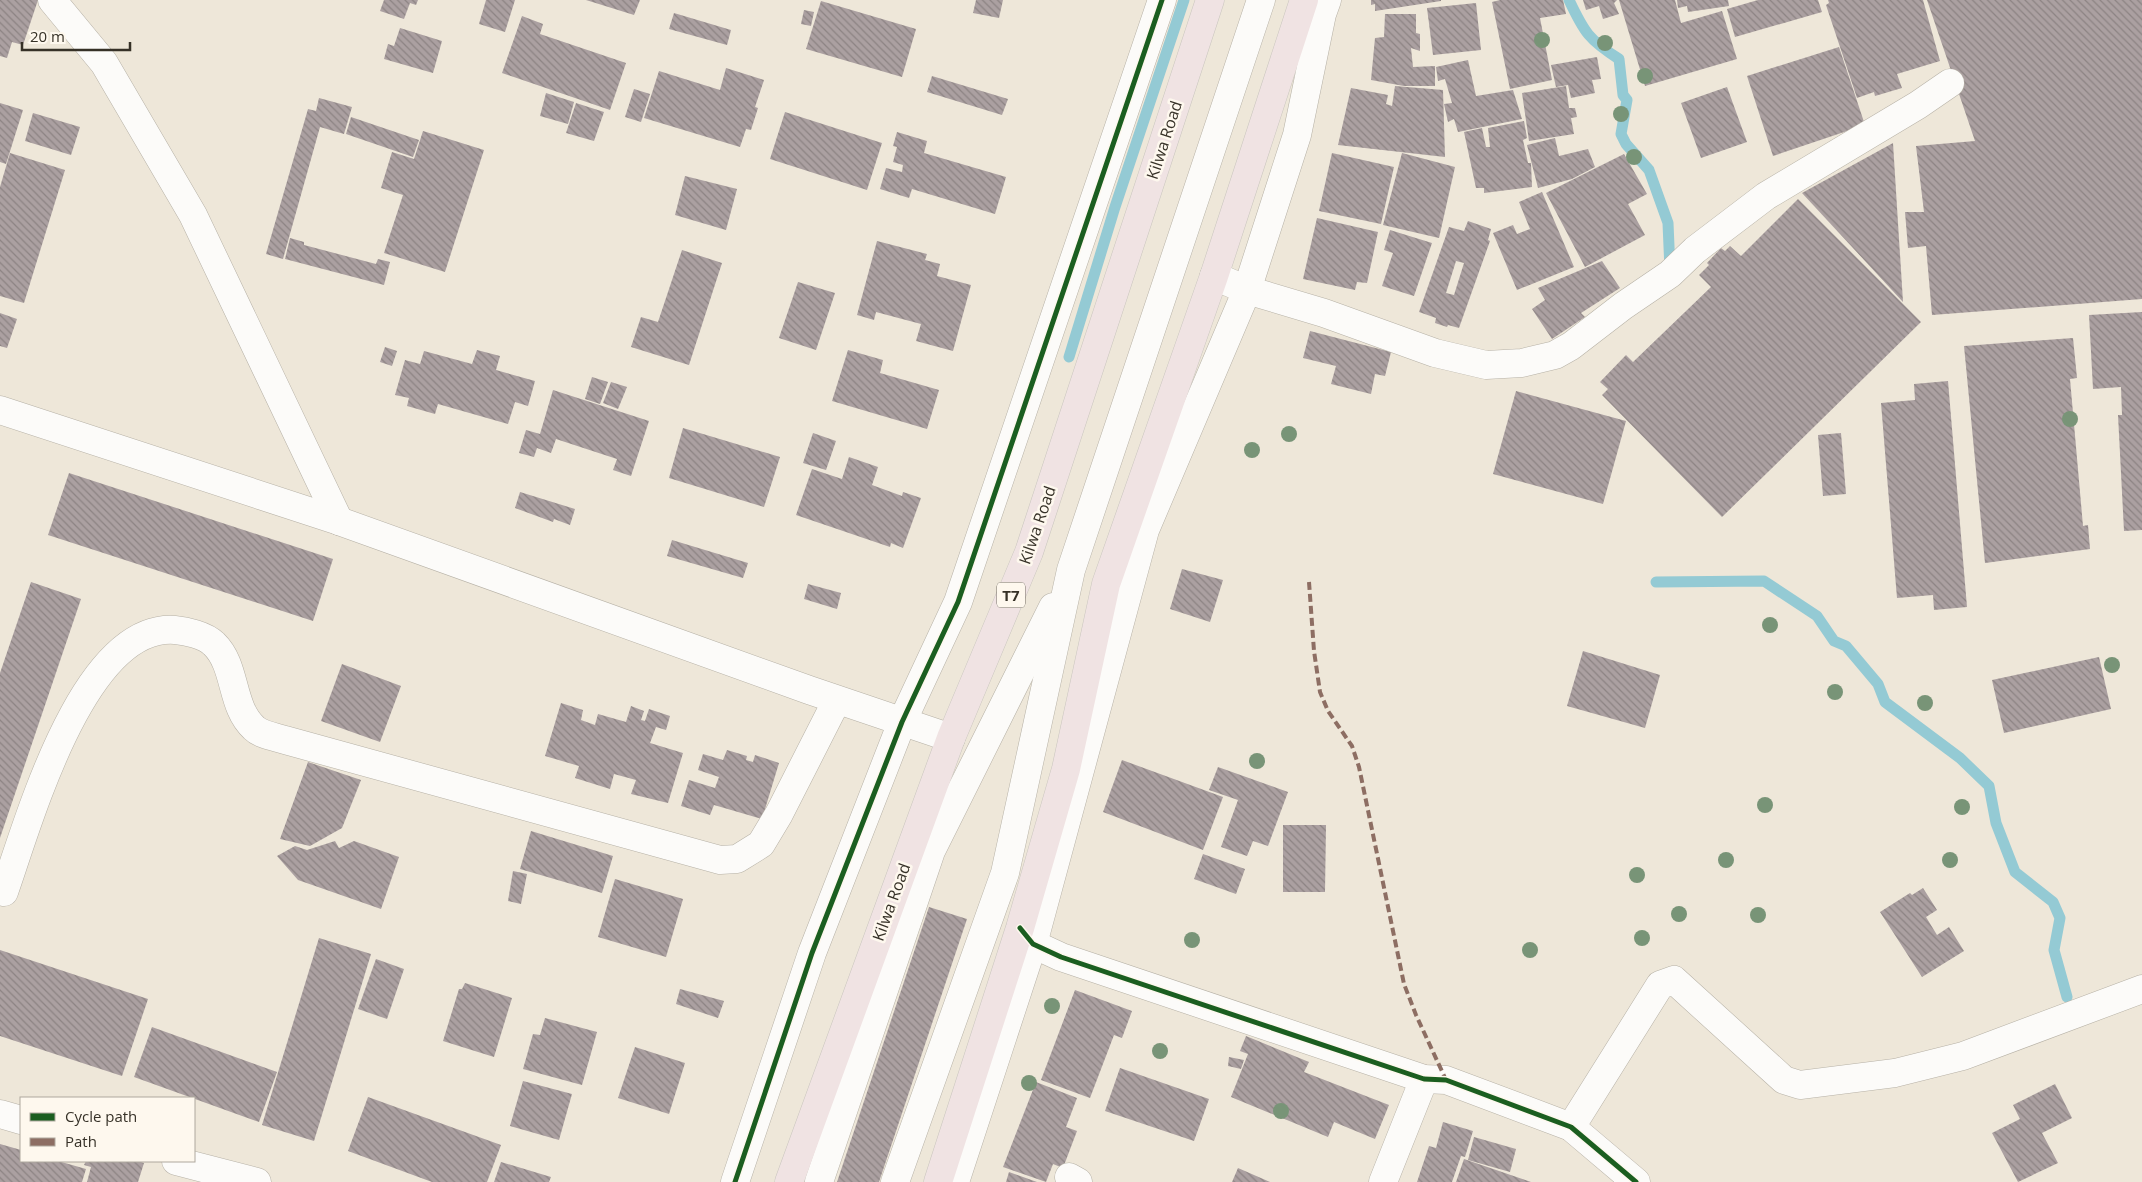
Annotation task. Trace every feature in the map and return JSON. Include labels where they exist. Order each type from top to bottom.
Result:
[{"type":"highway","name":"Kilwa Road","points":[[789,1182],[951,738],[1029,552],[1210,0]]},
{"type":"highway","points":[[938,1182],[1026,936],[1066,769],[1106,584],[1214,276],[1304,0]]},
{"type":"street","points":[[52,0],[104,63],[193,215],[339,521]]},
{"type":"street","points":[[735,1182],[812,953],[902,722],[958,602],[1162,0]]},
{"type":"street","points":[[894,1182],[1005,873],[1071,570],[1261,0]]},
{"type":"street","points":[[955,1182],[1145,530],[1247,290],[1297,135],[1322,14],[1327,0]]},
{"type":"street","points":[[1214,276],[1247,290],[1324,313],[1435,353],[1486,365],[1522,363],[1555,355],[1571,346],[1623,306],[1670,274],[1695,250],[1766,196],[1918,105],[1950,83]]},
{"type":"street","points":[[0,410],[339,521],[837,700],[951,738]]},
{"type":"street","points":[[819,1182],[931,851],[1071,570]]},
{"type":"street","points":[[4,892],[47,768],[72,715],[105,666],[141,636],[162,629],[186,631],[213,643],[226,663],[242,714],[255,730],[285,740],[720,860],[737,858],[761,844],[779,814],[837,700]]},
{"type":"street","points":[[1026,936],[1061,957],[1424,1079],[1446,1080],[1571,1127],[1636,1182]]},
{"type":"street","points":[[1571,1127],[1660,985],[1674,980],[1784,1080],[1800,1085],[1895,1073],[1963,1056],[2142,989]]},
{"type":"street","points":[[1383,1182],[1424,1079]]},
{"type":"street","points":[[0,1114],[20,1120]]},
{"type":"street","points":[[180,1162],[257,1182]]},
{"type":"building","points":[[0,0],[38,0],[23,45],[12,42],[7,58],[0,56]]},
{"type":"building","points":[[384,0],[418,0],[416,5],[410,3],[404,19],[380,11]]},
{"type":"building","points":[[486,0],[515,0],[505,32],[479,24]]},
{"type":"building","points":[[586,0],[640,0],[634,15]]},
{"type":"building","points":[[976,0],[1003,0],[999,18],[973,13]]},
{"type":"building","points":[[1371,0],[1441,1],[1375,11],[1375,4],[1371,5]]},
{"type":"building","points":[[1500,0],[1563,0],[1566,14],[1540,18],[1552,80],[1510,89],[1492,2]]},
{"type":"building","points":[[1583,0],[1617,0],[1614,3],[1619,14],[1603,19],[1599,6],[1586,10]]},
{"type":"building","points":[[1619,0],[1675,0],[1681,23],[1722,11],[1737,59],[1645,86]]},
{"type":"building","points":[[1677,0],[1728,0],[1729,6],[1688,12],[1687,6],[1678,8]]},
{"type":"building","points":[[1758,0],[1818,0],[1822,12],[1735,37],[1727,9]]},
{"type":"building","points":[[1828,0],[1923,0],[1940,61],[1897,74],[1902,88],[1875,96],[1874,92],[1857,98],[1826,5],[1829,3]]},
{"type":"building","points":[[1927,0],[2142,0],[2142,299],[1932,315],[1926,246],[1908,248],[1905,212],[1924,212],[1916,146],[1975,141]]},
{"type":"building","points":[[821,1],[916,29],[902,77],[806,49]]},
{"type":"building","points":[[1476,3],[1481,50],[1433,55],[1427,8]]},
{"type":"building","points":[[804,10],[814,12],[811,26],[801,24]]},
{"type":"building","points":[[674,13],[731,30],[727,45],[669,29]]},
{"type":"building","points":[[1385,14],[1416,14],[1416,33],[1420,34],[1420,51],[1411,48],[1413,67],[1435,66],[1435,86],[1404,86],[1371,80],[1375,38],[1384,37]]},
{"type":"building","points":[[522,16],[543,24],[540,34],[626,63],[610,110],[502,73]]},
{"type":"building","points":[[400,28],[442,41],[433,73],[384,59],[388,44],[394,46]]},
{"type":"building","points":[[1839,47],[1865,125],[1773,156],[1747,76]]},
{"type":"building","points":[[1597,57],[1601,79],[1592,80],[1595,93],[1571,98],[1568,85],[1556,87],[1551,65]]},
{"type":"building","points":[[1468,60],[1476,96],[1513,90],[1522,119],[1458,132],[1454,119],[1448,122],[1444,104],[1452,103],[1445,79],[1438,81],[1436,67]]},
{"type":"building","points":[[726,68],[764,80],[755,107],[758,108],[751,130],[746,129],[740,147],[644,118],[659,71],[720,90]]},
{"type":"building","points":[[932,76],[1008,99],[1002,115],[927,92]]},
{"type":"building","points":[[1395,86],[1443,90],[1445,157],[1338,145],[1351,88],[1388,95],[1386,104],[1392,106]]},
{"type":"building","points":[[1566,86],[1569,108],[1575,108],[1577,117],[1571,118],[1574,134],[1529,141],[1522,93]]},
{"type":"building","points":[[1727,87],[1747,142],[1701,158],[1681,103]]},
{"type":"building","points":[[634,89],[650,94],[641,122],[625,117]]},
{"type":"building","points":[[546,93],[574,102],[568,124],[540,116]]},
{"type":"building","points":[[319,98],[352,107],[344,134],[320,127],[283,259],[266,254],[308,109],[316,111]]},
{"type":"building","points":[[0,103],[23,110],[6,164],[0,162]]},
{"type":"building","points":[[576,103],[604,112],[594,141],[566,133]]},
{"type":"building","points":[[785,112],[882,143],[867,190],[770,159]]},
{"type":"building","points":[[33,113],[80,127],[71,155],[25,141]]},
{"type":"building","points":[[351,117],[419,140],[413,157],[346,134]]},
{"type":"building","points":[[1524,121],[1527,138],[1523,140],[1528,163],[1531,163],[1532,187],[1484,193],[1484,188],[1476,188],[1464,132],[1482,128],[1486,147],[1490,147],[1488,128]]},
{"type":"building","points":[[423,131],[484,150],[445,272],[384,253],[403,195],[381,188],[392,152],[414,159]]},
{"type":"building","points":[[897,132],[927,141],[924,153],[1006,177],[995,214],[912,189],[909,198],[880,189],[886,168],[902,172],[903,165],[893,162],[897,147],[893,146]]},
{"type":"building","points":[[1555,138],[1559,156],[1588,149],[1595,167],[1572,179],[1538,188],[1527,145]]},
{"type":"building","points":[[1893,143],[1903,302],[1802,193]]},
{"type":"building","points":[[10,153],[65,170],[24,303],[0,296],[0,187]]},
{"type":"building","points":[[1332,153],[1394,167],[1381,224],[1319,211]]},
{"type":"building","points":[[1402,153],[1455,167],[1439,238],[1383,225]]},
{"type":"building","points":[[1624,154],[1647,194],[1628,204],[1645,235],[1585,267],[1546,193]]},
{"type":"building","points":[[685,176],[737,189],[726,230],[675,215]]},
{"type":"building","points":[[1542,192],[1574,267],[1517,290],[1493,233],[1513,225],[1517,234],[1530,229],[1519,202]]},
{"type":"building","points":[[1798,199],[1921,322],[1722,517],[1602,395],[1608,389],[1600,382],[1626,355],[1633,362],[1711,287],[1699,275],[1721,248],[1725,251],[1730,246],[1741,256]]},
{"type":"building","points":[[1317,218],[1378,232],[1367,283],[1357,282],[1355,290],[1303,279]]},
{"type":"building","points":[[1468,221],[1491,229],[1488,240],[1490,241],[1459,328],[1448,325],[1447,327],[1435,323],[1436,318],[1419,312],[1449,227],[1464,231]],"holes":[[[1456,261],[1464,263],[1454,295],[1446,293]]]},
{"type":"building","points":[[1390,230],[1432,243],[1414,296],[1382,286],[1393,253],[1384,250]]},
{"type":"building","points":[[290,238],[304,242],[304,245],[376,264],[378,259],[390,262],[384,285],[285,259]]},
{"type":"building","points":[[877,241],[927,254],[925,260],[940,264],[937,276],[971,285],[953,351],[916,341],[921,324],[876,312],[874,320],[857,315]]},
{"type":"building","points":[[682,250],[722,263],[689,365],[631,347],[641,317],[658,322]]},
{"type":"building","points":[[1602,261],[1620,288],[1581,313],[1585,317],[1552,339],[1532,309],[1545,300],[1538,288]]},
{"type":"building","points":[[798,282],[835,293],[816,350],[779,338]]},
{"type":"building","points":[[2142,312],[2142,530],[2124,531],[2118,415],[2122,415],[2121,387],[2093,389],[2089,315]]},
{"type":"building","points":[[0,313],[17,319],[7,348],[0,346]]},
{"type":"building","points":[[1310,331],[1391,352],[1385,376],[1375,374],[1371,394],[1331,384],[1336,366],[1303,358]]},
{"type":"building","points":[[2073,338],[2077,378],[2070,379],[2083,526],[2088,525],[2090,549],[1985,563],[1964,346]]},
{"type":"building","points":[[385,347],[397,351],[392,366],[380,362]]},
{"type":"building","points":[[477,350],[500,356],[496,370],[535,381],[528,406],[515,402],[508,424],[438,404],[435,414],[407,406],[409,398],[395,395],[405,360],[420,364],[424,351],[472,364]]},
{"type":"building","points":[[848,350],[883,360],[880,373],[939,390],[927,429],[832,401]]},
{"type":"building","points":[[592,377],[608,382],[600,404],[585,399]]},
{"type":"building","points":[[1948,381],[1967,607],[1934,610],[1933,595],[1897,598],[1881,403],[1915,400],[1914,384]]},
{"type":"building","points":[[611,382],[627,387],[618,409],[603,403]]},
{"type":"building","points":[[553,390],[649,421],[631,476],[613,470],[617,459],[556,439],[551,453],[537,448],[534,457],[519,453],[526,430],[540,434]]},
{"type":"building","points":[[1516,391],[1626,421],[1603,504],[1493,474]]},
{"type":"building","points":[[683,428],[780,457],[764,507],[669,478]]},
{"type":"building","points":[[813,433],[836,441],[826,470],[803,463]]},
{"type":"building","points":[[1841,433],[1846,494],[1823,496],[1818,435]]},
{"type":"building","points":[[849,457],[878,467],[872,485],[902,496],[903,492],[921,498],[903,548],[891,543],[890,547],[796,515],[812,469],[842,479]]},
{"type":"building","points":[[69,473],[333,559],[313,621],[48,535]]},
{"type":"building","points":[[520,492],[575,509],[570,525],[554,519],[553,522],[515,508]]},
{"type":"building","points":[[672,540],[748,563],[743,578],[667,556]]},
{"type":"building","points":[[1182,569],[1223,580],[1210,622],[1170,609]]},
{"type":"building","points":[[31,582],[81,599],[0,838],[0,673]]},
{"type":"building","points":[[808,584],[841,593],[837,609],[804,599]]},
{"type":"building","points":[[1583,651],[1660,675],[1645,728],[1567,706]]},
{"type":"building","points":[[2099,657],[2111,709],[2004,733],[1992,680]]},
{"type":"building","points":[[342,664],[401,686],[380,742],[321,721]]},
{"type":"building","points":[[561,703],[583,710],[581,720],[595,725],[598,714],[626,722],[631,706],[644,711],[641,720],[645,721],[649,709],[670,716],[666,730],[656,727],[650,743],[683,753],[668,803],[631,794],[636,780],[614,774],[610,789],[575,778],[579,766],[545,756]]},
{"type":"building","points":[[727,750],[747,756],[746,760],[753,762],[755,755],[779,763],[762,819],[714,805],[710,815],[681,806],[689,780],[715,788],[719,777],[698,770],[703,754],[723,760]]},
{"type":"building","points":[[1122,760],[1223,797],[1203,850],[1103,812]]},
{"type":"building","points":[[308,762],[361,780],[342,828],[310,846],[280,839]]},
{"type":"building","points":[[1218,767],[1288,792],[1268,846],[1253,841],[1247,856],[1221,847],[1238,800],[1209,790]]},
{"type":"building","points":[[1283,825],[1326,825],[1325,892],[1283,892]]},
{"type":"building","points":[[531,831],[613,856],[602,893],[520,869]]},
{"type":"building","points":[[335,841],[339,848],[354,841],[399,857],[381,909],[298,880],[277,856],[295,846],[307,850]]},
{"type":"building","points":[[1203,854],[1245,869],[1236,894],[1194,879]]},
{"type":"building","points":[[513,871],[527,874],[521,904],[508,901]]},
{"type":"building","points":[[615,879],[683,899],[666,957],[598,937]]},
{"type":"building","points":[[1923,888],[1937,910],[1926,917],[1937,935],[1949,927],[1964,951],[1922,977],[1880,912],[1910,893],[1912,895]]},
{"type":"building","points":[[929,907],[967,919],[879,1182],[837,1182]]},
{"type":"building","points":[[319,938],[371,954],[314,1141],[262,1125]]},
{"type":"building","points":[[0,950],[148,999],[122,1076],[0,1036]]},
{"type":"building","points":[[376,959],[404,969],[387,1019],[358,1009]]},
{"type":"building","points":[[465,983],[512,998],[494,1057],[443,1041],[459,989],[462,989]]},
{"type":"building","points":[[680,989],[724,1001],[718,1018],[676,1004]]},
{"type":"building","points":[[1075,990],[1132,1011],[1122,1038],[1114,1035],[1090,1098],[1041,1080]]},
{"type":"building","points":[[545,1018],[597,1032],[582,1085],[523,1069],[533,1034],[540,1035]]},
{"type":"building","points":[[152,1027],[277,1072],[259,1122],[195,1099],[195,1097],[190,1097],[134,1077]]},
{"type":"building","points":[[1246,1036],[1309,1062],[1304,1072],[1389,1105],[1375,1139],[1334,1122],[1328,1137],[1231,1097],[1248,1054],[1240,1051]]},
{"type":"building","points":[[635,1047],[685,1063],[669,1114],[618,1098]]},
{"type":"building","points":[[1229,1057],[1244,1060],[1241,1069],[1228,1066]]},
{"type":"building","points":[[1120,1068],[1209,1099],[1194,1141],[1105,1111]]},
{"type":"building","points":[[523,1081],[572,1094],[559,1140],[510,1126]]},
{"type":"building","points":[[1036,1082],[1077,1098],[1066,1127],[1077,1131],[1063,1168],[1053,1164],[1046,1182],[1003,1167]]},
{"type":"building","points":[[2055,1084],[2072,1118],[2042,1133],[2058,1163],[2018,1182],[1992,1133],[2020,1119],[2013,1105]]},
{"type":"building","points":[[368,1097],[501,1145],[487,1182],[432,1182],[348,1151]]},
{"type":"building","points":[[1443,1122],[1473,1131],[1465,1157],[1461,1156],[1452,1182],[1417,1182],[1429,1146],[1436,1148]]},
{"type":"building","points":[[1474,1137],[1516,1149],[1510,1172],[1468,1160]]},
{"type":"building","points":[[0,1144],[20,1150],[20,1162],[62,1162],[86,1169],[82,1182],[0,1182]]},
{"type":"building","points":[[1464,1159],[1531,1182],[1456,1182]]},
{"type":"building","points":[[86,1162],[144,1163],[138,1182],[87,1182],[91,1167],[84,1165]]},
{"type":"building","points":[[501,1162],[551,1177],[549,1182],[494,1182]]},
{"type":"building","points":[[1238,1168],[1270,1182],[1232,1182]]},
{"type":"building","points":[[1009,1172],[1037,1182],[1006,1182]]},
{"type":"waterway","points":[[1069,357],[1115,207],[1184,0]]},
{"type":"waterway","points":[[1569,0],[1588,34],[1619,59],[1623,95],[1627,100],[1621,134],[1626,144],[1649,170],[1668,223],[1670,270]]},
{"type":"waterway","points":[[1656,582],[1764,581],[1817,616],[1834,641],[1846,646],[1878,684],[1885,702],[1960,758],[1989,786],[1996,823],[2015,872],[2053,902],[2060,918],[2054,950],[2067,997]]},
{"type":"marked path","points":[[1309,582],[1314,651],[1320,692],[1328,711],[1352,746],[1359,767],[1404,984],[1446,1080]]},
{"type":"cycle path","points":[[735,1182],[812,953],[902,722],[958,602],[1162,0]]},
{"type":"cycle path","points":[[1020,928],[1033,944],[1061,957],[1424,1079],[1446,1080],[1571,1127],[1636,1182]]}]
